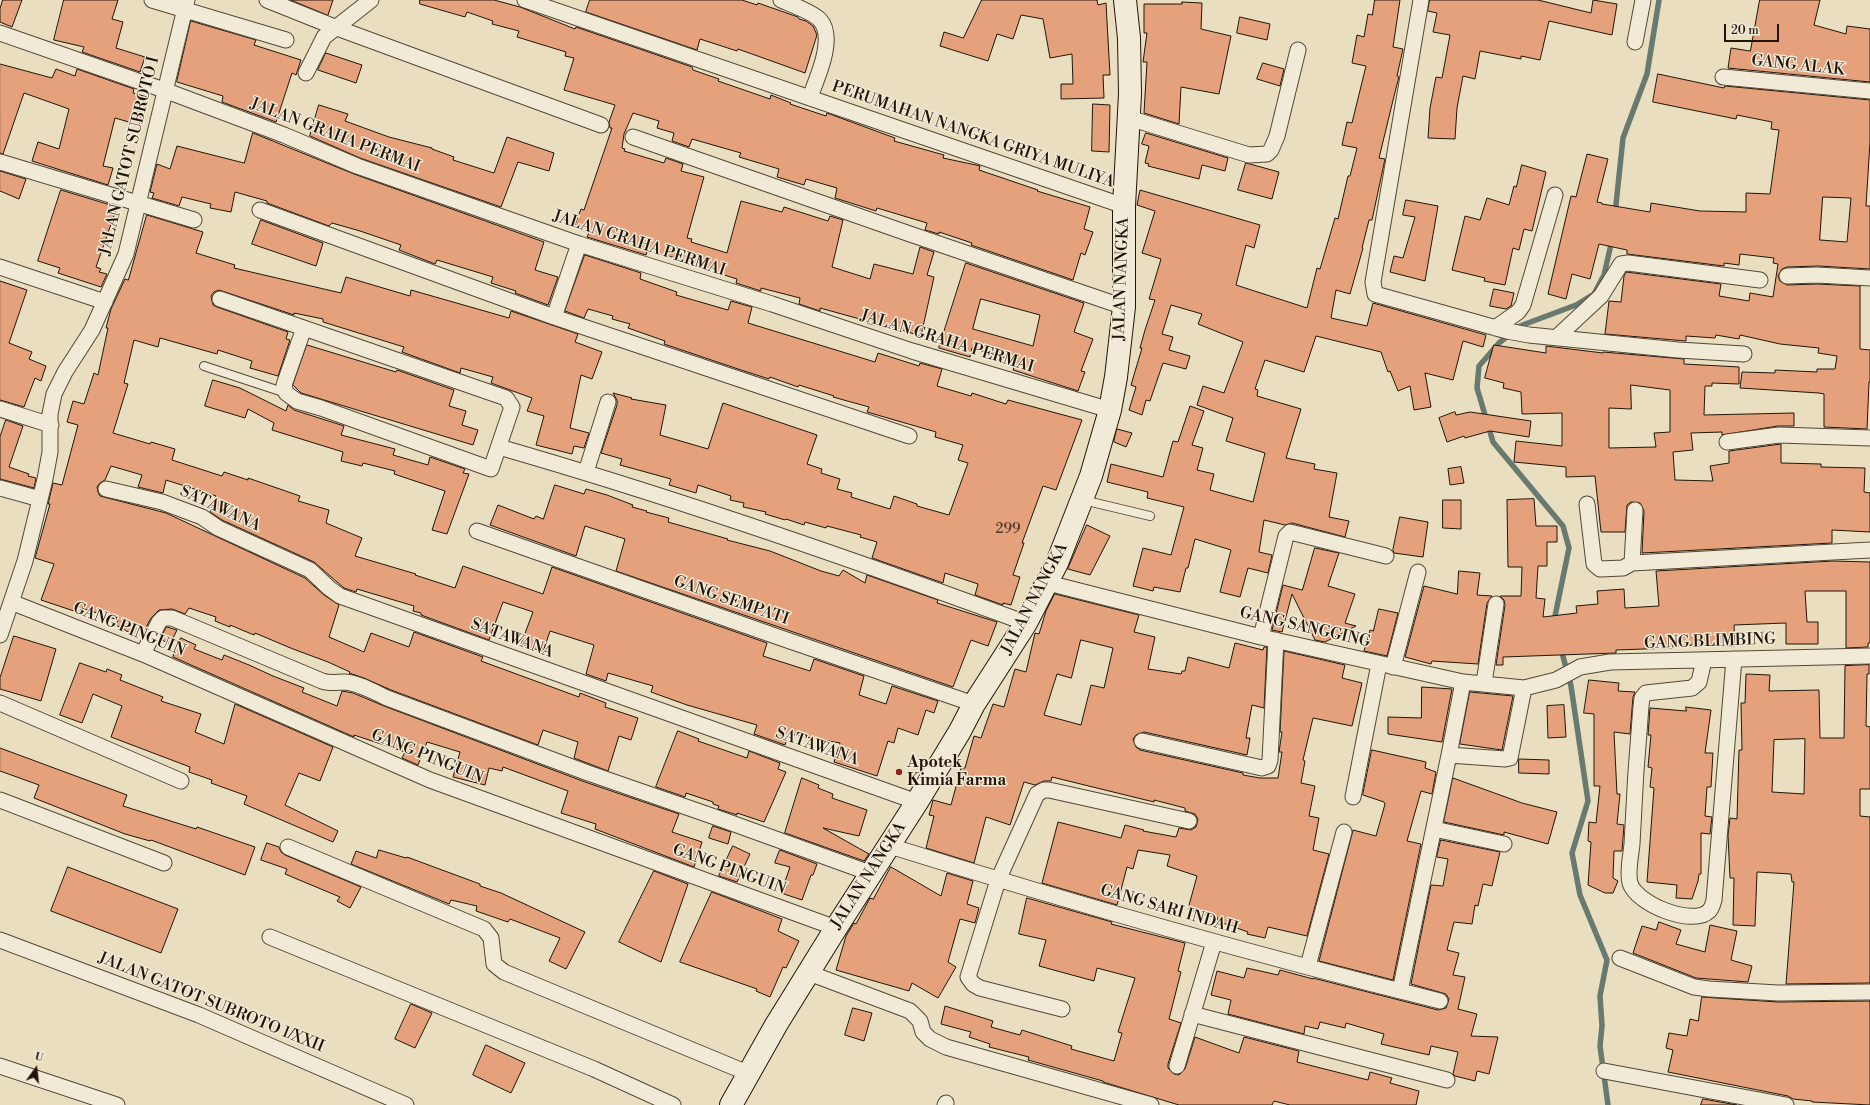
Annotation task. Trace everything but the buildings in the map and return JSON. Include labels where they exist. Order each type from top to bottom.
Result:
[{"type":"main road","name":"JALAN NANGKA","points":[[731,1105],[750,1074],[776,1025],[870,873],[890,846],[960,731],[974,704],[1026,623],[1048,583],[1091,476],[1110,410],[1116,377],[1124,307],[1124,206],[1129,118],[1128,38],[1125,0]]},
{"type":"street","points":[[152,0],[186,5],[286,40]]},
{"type":"street","points":[[267,0],[337,28],[602,125]]},
{"type":"street","points":[[306,73],[324,37],[371,0]]},
{"type":"street","name":"PERUMAHAN NANGKA GRIYA MULIYA","points":[[525,0],[1124,206]]},
{"type":"street","name":"PERUMAHAN NANGKA GRIYA MULIYA","points":[[781,0],[815,16],[820,20],[824,30],[826,42],[825,57],[810,97]]},
{"type":"street","points":[[1421,0],[1373,289],[1375,294],[1501,330],[1529,335],[1678,350],[1744,354]]},
{"type":"street","points":[[1635,42],[1642,0]]},
{"type":"street","name":"JALAN GATOT SUBROTO I","points":[[0,634],[25,561],[40,499],[50,452],[50,414],[54,394],[65,372],[92,330],[130,240],[137,202],[152,149],[164,90],[186,5]]},
{"type":"street","name":"JALAN GRAHA PERMAI","points":[[0,33],[164,90],[284,135],[370,170],[579,244],[772,304],[919,353],[1110,410]]},
{"type":"street","points":[[1129,118],[1249,155],[1267,154],[1271,150],[1277,136],[1298,50]]},
{"type":"street","name":"GANG ALAK","points":[[1723,76],[1870,91]]},
{"type":"street","points":[[633,137],[1124,307]]},
{"type":"street","points":[[0,162],[194,220]]},
{"type":"street","points":[[1501,330],[1523,305],[1555,195]]},
{"type":"street","points":[[260,210],[554,317],[908,436]]},
{"type":"street","points":[[554,317],[579,244]]},
{"type":"street","points":[[1557,337],[1602,296],[1621,264],[1628,263],[1760,280]]},
{"type":"street","points":[[0,267],[105,302]]},
{"type":"street","points":[[1786,276],[1817,275],[1870,278]]},
{"type":"street","points":[[220,300],[304,328],[506,398],[512,407],[490,469],[321,408],[297,401],[286,393],[284,386],[304,328]]},
{"type":"street","points":[[586,472],[608,402]]},
{"type":"street","points":[[0,409],[51,425]]},
{"type":"street","points":[[1727,442],[1779,435],[1870,438]]},
{"type":"street","points":[[499,447],[586,472],[763,529],[880,569],[1026,623]]},
{"type":"street","points":[[0,488],[40,499]]},
{"type":"street","name":"SATAWANA","points":[[106,489],[162,502],[202,517],[218,528],[310,570],[340,596],[917,802]]},
{"type":"street","points":[[1587,504],[1595,567],[1600,569],[1620,569],[1626,567],[1632,562],[1870,550]]},
{"type":"street","points":[[1632,562],[1636,510]]},
{"type":"street","name":"GANG SEMPATI","points":[[477,531],[777,637],[974,704]]},
{"type":"street","points":[[1261,637],[1286,536],[1290,532],[1386,556]]},
{"type":"street","points":[[1353,797],[1386,666],[1418,572]]},
{"type":"street","name":"GANG SANGGING","points":[[1048,583],[1261,637],[1463,682],[1524,688],[1556,680]]},
{"type":"street","name":"GANG PINGUIN","points":[[11,602],[143,654],[430,780],[836,928]]},
{"type":"street","points":[[1484,683],[1496,604]]},
{"type":"street","points":[[143,654],[159,622],[164,618],[172,618],[322,681],[328,683],[344,682],[359,686],[387,698],[588,773],[870,873]]},
{"type":"street","points":[[1142,741],[1262,768],[1268,766],[1270,760],[1276,640]]},
{"type":"street","name":"GANG BLIMBING","points":[[1556,680],[1580,667],[1610,662],[1870,656]]},
{"type":"street","points":[[1704,660],[1696,685],[1692,688],[1646,693],[1642,698],[1641,706],[1634,798],[1630,882],[1638,895],[1647,902],[1661,910],[1677,915],[1704,914],[1709,911],[1714,900],[1734,659]]},
{"type":"street","points":[[1400,991],[1463,682]]},
{"type":"street","points":[[1449,755],[1505,759],[1510,758],[1524,688]]},
{"type":"street","points":[[0,703],[181,781]]},
{"type":"street","points":[[1062,1009],[980,988],[973,984],[968,977],[998,880],[1037,794],[1044,790],[1189,821]]},
{"type":"street","points":[[0,800],[164,863]]},
{"type":"street","points":[[1434,829],[1504,844]]},
{"type":"street","points":[[1308,966],[1344,832]]},
{"type":"street","points":[[288,846],[484,929],[491,938],[494,964],[504,972],[750,1074]]},
{"type":"street","name":"GANG SARI INDAH","points":[[890,846],[998,880],[1214,942],[1440,1001]]},
{"type":"street","points":[[270,937],[594,1069],[673,1105]]},
{"type":"street","name":"JALAN GATOT SUBROTO 1/XXII","points":[[0,940],[199,1015],[406,1105]]},
{"type":"street","points":[[1177,1066],[1214,942]]},
{"type":"street","points":[[1620,958],[1694,987],[1708,989],[1778,993],[1870,992]]},
{"type":"street","points":[[809,973],[910,1011],[920,1021],[924,1032],[930,1039],[946,1047],[1151,1105]]},
{"type":"street","points":[[1192,1014],[1447,1080]]},
{"type":"street","points":[[0,1066],[117,1105]]},
{"type":"street","points":[[1604,1071],[1786,1105]]},
{"type":"lane","points":[[204,366],[286,393]]},
{"type":"lane","points":[[1082,499],[1150,516]]},
{"type":"waterway","points":[[1615,214],[1623,138],[1647,74],[1659,0]]},
{"type":"waterway","points":[[1554,621],[1569,548],[1563,526],[1493,442],[1477,388],[1479,366],[1499,343],[1520,326],[1576,305],[1594,294],[1604,275],[1612,240]]},
{"type":"waterway","points":[[1561,649],[1571,686],[1588,801],[1572,853],[1580,895],[1607,960],[1600,996],[1602,1026],[1600,1046],[1608,1105]]},
{"type":"place","name":"Apotek Kimia Farma","points":[[899,772]]}]
